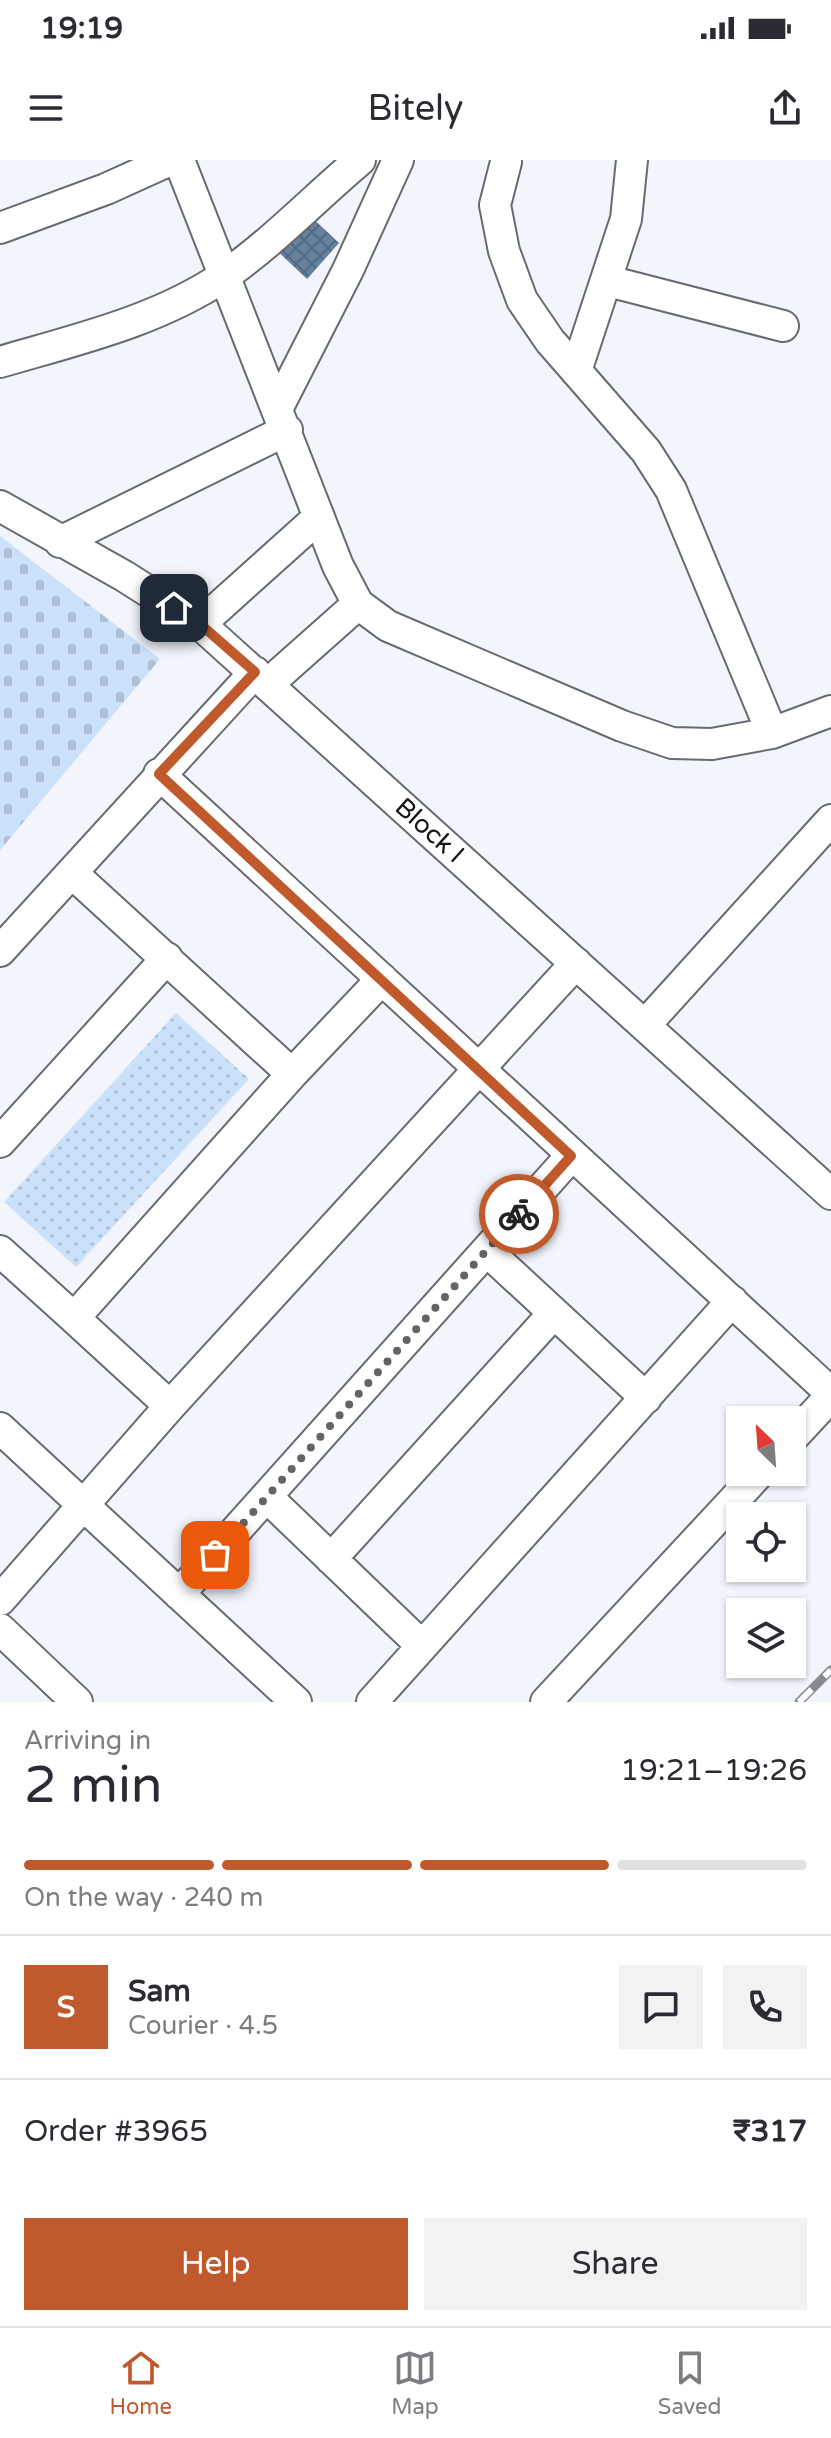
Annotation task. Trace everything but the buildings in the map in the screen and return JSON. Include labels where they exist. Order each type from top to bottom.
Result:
[{"type":"street","points":[[0,228],[106,189],[170,160]]},
{"type":"street","points":[[179,160],[283,418],[338,566],[358,604],[388,626],[622,726],[672,743],[712,744],[772,733],[831,711]]},
{"type":"street","points":[[0,362],[130,321],[182,301],[226,276],[360,160]]},
{"type":"street","points":[[60,542],[283,418],[398,160]]},
{"type":"street","points":[[576,371],[626,219],[632,160]]},
{"type":"street","points":[[506,162],[495,205],[504,251],[522,300],[576,371],[646,451],[671,490],[772,733]]},
{"type":"street","points":[[608,281],[783,326]]},
{"type":"street","name":"Block I","points":[[0,506],[200,624],[831,1194]]},
{"type":"street","points":[[200,624],[319,517]]},
{"type":"street","points":[[0,951],[159,774],[262,678],[358,604]]},
{"type":"street","points":[[159,774],[831,1394],[806,1422]]},
{"type":"street","points":[[646,1024],[831,820]]},
{"type":"street","points":[[72,873],[292,1074]]},
{"type":"street","points":[[0,1142],[167,958]]},
{"type":"street","points":[[0,1600],[170,1406],[576,963]]},
{"type":"street","points":[[74,1318],[292,1074],[382,979]]},
{"type":"street","points":[[179,1594],[571,1156]]},
{"type":"street","points":[[0,1251],[170,1406]]},
{"type":"street","points":[[487,1251],[646,1398]]},
{"type":"street","points":[[372,1702],[732,1301]]},
{"type":"street","points":[[331,1559],[554,1313]]},
{"type":"street","points":[[0,1428],[296,1702]]},
{"type":"street","points":[[546,1702],[747,1486]]},
{"type":"street","points":[[267,1497],[421,1645]]},
{"type":"street","points":[[0,1629],[77,1702]]},
{"type":"green space","points":[[0,536],[160,659],[0,850]]},
{"type":"green space","points":[[176,1013],[249,1079],[76,1267],[4,1202]]},
{"type":"railway","points":[[799,1702],[831,1670]]},
{"type":"way so far","points":[[215,1555],[519,1214]]},
{"type":"route","points":[[174,608],[200,624],[255,672],[159,774],[571,1156],[519,1214]]}]
